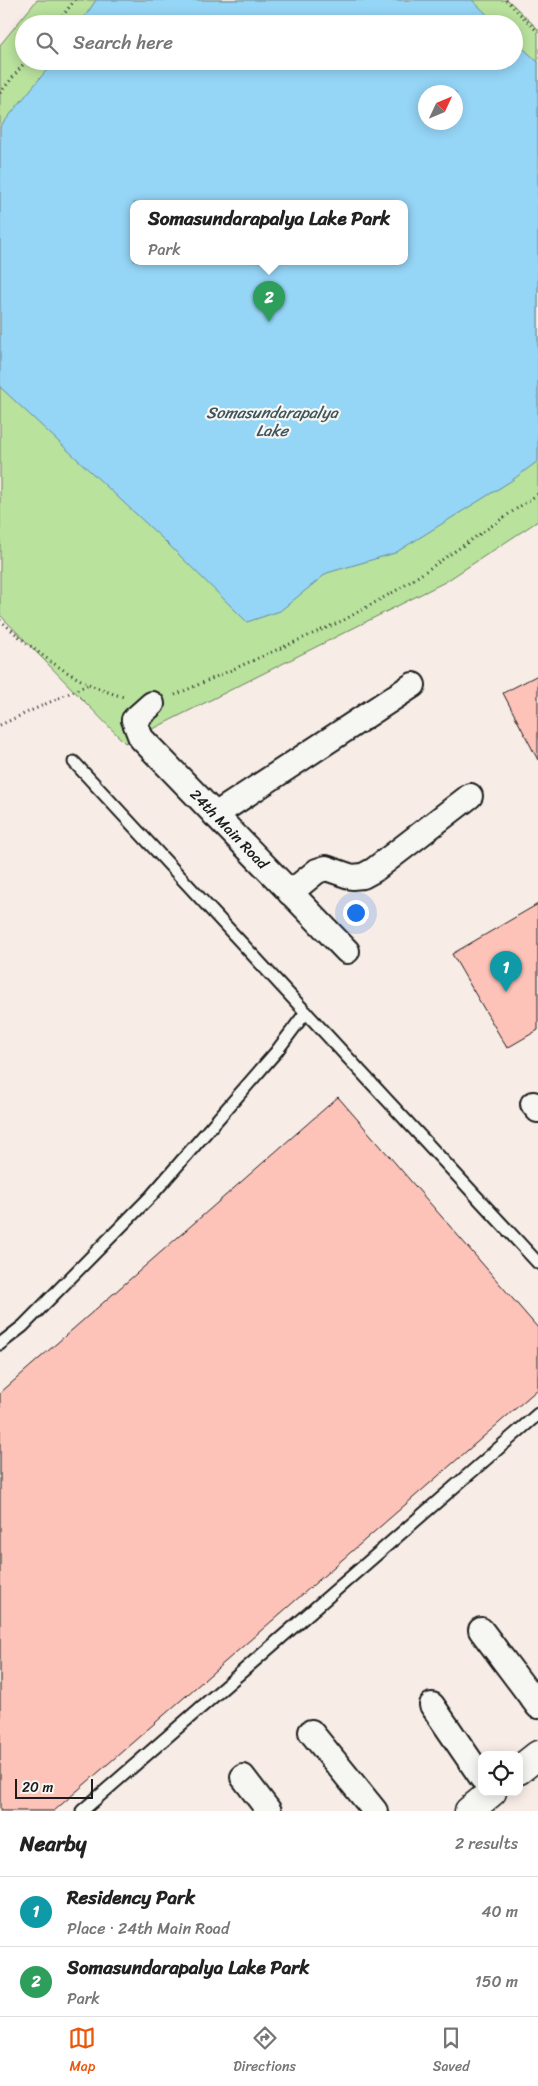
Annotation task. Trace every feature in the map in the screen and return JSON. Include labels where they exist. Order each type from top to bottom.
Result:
[{"type":"street","points":[[215,815],[413,685]]},
{"type":"street","name":"24th Main Road","points":[[152,704],[134,720],[141,738],[347,951]]},
{"type":"street","points":[[290,893],[317,871],[326,868],[352,877],[363,876],[374,870],[470,796]]},
{"type":"street","points":[[481,1630],[538,1706]]},
{"type":"street","points":[[432,1705],[478,1772]]},
{"type":"street","points":[[311,1732],[375,1811]]},
{"type":"street","points":[[523,1767],[538,1755]]},
{"type":"street","points":[[243,1777],[269,1811]]},
{"type":"street","points":[[470,1811],[487,1796]]},
{"type":"lane","points":[[74,762],[538,1263]]},
{"type":"lane","points":[[0,1344],[23,1326],[151,1196],[276,1052],[306,1012]]},
{"type":"lane","points":[[82,1811],[538,1414]]},
{"type":"path","points":[[63,15],[75,0]]},
{"type":"path","points":[[506,0],[521,15]]},
{"type":"path","points":[[523,17],[538,32]]},
{"type":"path","points":[[0,93],[19,70]]},
{"type":"path","points":[[0,620],[38,654],[88,684],[105,692],[152,704],[344,620],[404,586],[538,494]]},
{"type":"path","points":[[0,725],[88,684]]},
{"type":"green space","name":"Somasundarapalya Lake","points":[[37,0],[508,0],[538,29],[538,521],[445,582],[125,743],[0,615],[0,45],[15,27],[15,70],[523,70],[523,15],[25,15]]},
{"type":"water","points":[[96,0],[472,0],[488,15],[86,15]]},
{"type":"water","name":"Somasundarapalya Lake","points":[[523,48],[538,62],[538,461],[511,481],[395,553],[327,573],[280,611],[247,622],[166,542],[0,387],[0,127],[47,70],[523,70]]},
{"type":"building","points":[[538,675],[538,760],[503,693]]},
{"type":"building","points":[[538,904],[538,1030],[507,1048],[452,954]]},
{"type":"building","points":[[338,1097],[538,1328],[538,1389],[54,1811],[0,1811],[0,1393]]},
{"type":"place","name":"Somasundarapalya Lake Park","points":[[269,322]]},
{"type":"place","name":"Residency Park","points":[[506,992]]}]
